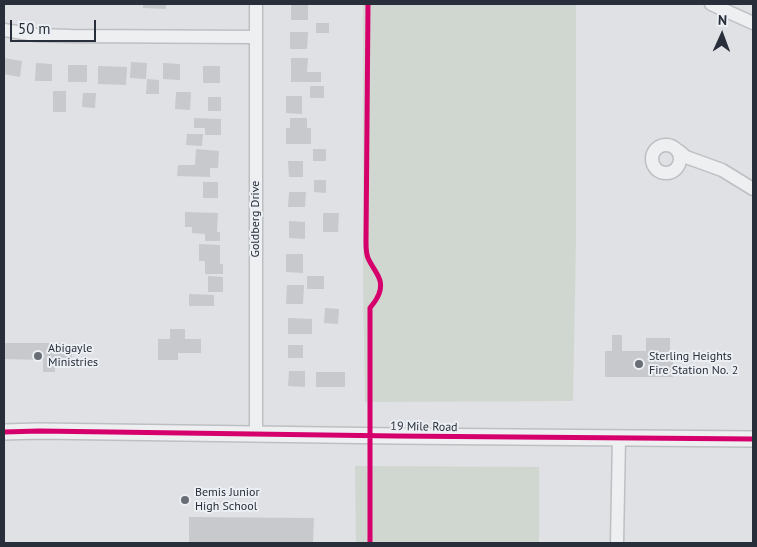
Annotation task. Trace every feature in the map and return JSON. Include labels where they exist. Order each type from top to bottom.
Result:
[{"type":"street","name":"Goldberg Drive","points":[[256,4],[256,434]]},
{"type":"street","points":[[711,4],[752,22]]},
{"type":"street","points":[[4,30],[36,35],[71,36],[256,37]]},
{"type":"street","points":[[693,160],[685,163],[673,172],[663,173],[655,168],[652,159],[655,150],[662,145],[672,145],[686,157],[722,170],[753,189]]},
{"type":"street","points":[[677,169],[681,160],[679,151]]},
{"type":"street","name":"19 Mile Road","points":[[4,432],[753,439]]},
{"type":"street","points":[[617,543],[619,438]]},
{"type":"shaded area","points":[[363,4],[576,4],[576,240],[573,401],[365,402]]},
{"type":"shaded area","points":[[355,466],[539,467],[539,543],[356,543]]},
{"type":"building","points":[[143,4],[166,4],[166,9],[143,8]]},
{"type":"building","points":[[291,4],[308,4],[308,20],[291,20]]},
{"type":"building","points":[[316,23],[329,23],[329,33],[316,33]]},
{"type":"building","points":[[290,32],[308,32],[307,49],[290,49]]},
{"type":"building","points":[[4,58],[22,61],[20,77],[4,74]]},
{"type":"building","points":[[291,58],[308,58],[307,72],[321,72],[321,82],[291,82]]},
{"type":"building","points":[[131,62],[147,63],[146,79],[130,78]]},
{"type":"building","points":[[36,63],[52,64],[52,81],[35,81]]},
{"type":"building","points":[[163,63],[180,64],[180,80],[163,79]]},
{"type":"building","points":[[68,65],[87,65],[87,82],[68,82]]},
{"type":"building","points":[[98,66],[127,67],[126,85],[98,84]]},
{"type":"building","points":[[203,66],[220,66],[220,83],[203,83]]},
{"type":"building","points":[[147,79],[159,80],[159,94],[146,94]]},
{"type":"building","points":[[310,86],[324,86],[324,98],[310,98]]},
{"type":"building","points":[[53,91],[66,91],[66,112],[53,112]]},
{"type":"building","points":[[176,92],[191,92],[190,110],[175,109]]},
{"type":"building","points":[[83,93],[96,93],[95,108],[82,107]]},
{"type":"building","points":[[286,96],[302,96],[302,114],[286,113]]},
{"type":"building","points":[[208,97],[221,97],[221,111],[208,111]]},
{"type":"building","points":[[194,118],[221,119],[221,135],[205,135],[205,128],[194,128]]},
{"type":"building","points":[[290,118],[307,118],[307,128],[311,128],[311,144],[286,144],[286,128],[290,128]]},
{"type":"building","points":[[187,134],[203,134],[202,146],[186,145]]},
{"type":"building","points":[[196,149],[219,151],[218,168],[210,168],[210,177],[177,176],[178,165],[195,165]]},
{"type":"building","points":[[313,149],[326,149],[326,161],[313,161]]},
{"type":"building","points":[[288,161],[303,161],[303,177],[289,177]]},
{"type":"building","points":[[314,180],[326,180],[326,193],[314,192]]},
{"type":"building","points":[[203,182],[218,182],[218,198],[203,198]]},
{"type":"building","points":[[289,192],[306,192],[305,207],[288,207]]},
{"type":"building","points":[[185,212],[218,213],[217,232],[220,232],[220,241],[205,241],[205,234],[192,233],[192,227],[185,227]]},
{"type":"building","points":[[323,213],[339,213],[338,232],[323,232]]},
{"type":"building","points":[[289,221],[305,222],[305,239],[289,238]]},
{"type":"building","points":[[199,244],[220,245],[220,264],[223,264],[223,274],[205,274],[205,261],[199,261]]},
{"type":"building","points":[[286,254],[303,254],[303,273],[286,272]]},
{"type":"building","points":[[208,276],[223,277],[223,292],[208,292]]},
{"type":"building","points":[[307,276],[324,276],[324,289],[307,289]]},
{"type":"building","points":[[287,285],[304,285],[303,304],[286,304]]},
{"type":"building","points":[[189,294],[214,295],[214,306],[189,306]]},
{"type":"building","points":[[325,308],[339,309],[338,324],[324,323]]},
{"type":"building","points":[[288,318],[312,319],[312,334],[288,334]]},
{"type":"building","points":[[170,329],[185,329],[185,339],[201,339],[201,353],[178,353],[178,360],[158,360],[158,339],[170,339]]},
{"type":"building","name":"Sterling Heights Fire Station No. 2","points":[[612,335],[622,335],[622,351],[646,351],[646,338],[670,338],[670,351],[673,351],[673,377],[605,377],[605,351],[612,351]]},
{"type":"building","name":"Abigayle Ministries","points":[[4,343],[62,343],[62,352],[72,352],[72,364],[55,364],[55,372],[43,372],[43,360],[4,359]]},
{"type":"building","points":[[288,345],[303,345],[303,358],[288,358]]},
{"type":"building","points":[[289,371],[305,371],[305,387],[288,386]]},
{"type":"building","points":[[316,372],[345,372],[345,387],[316,387]]},
{"type":"building","points":[[189,517],[314,518],[313,543],[189,543]]},
{"type":"cycle path","points":[[368,4],[366,248],[368,258],[381,286],[380,292],[370,308],[370,543]]},
{"type":"cycle path","points":[[4,432],[753,439]]},
{"type":"place","name":"Abigayle Ministries","points":[[38,356]]},
{"type":"place","name":"Sterling Heights Fire Station No. 2","points":[[639,364]]},
{"type":"place","name":"Bemis Junior High School","points":[[185,500]]}]
